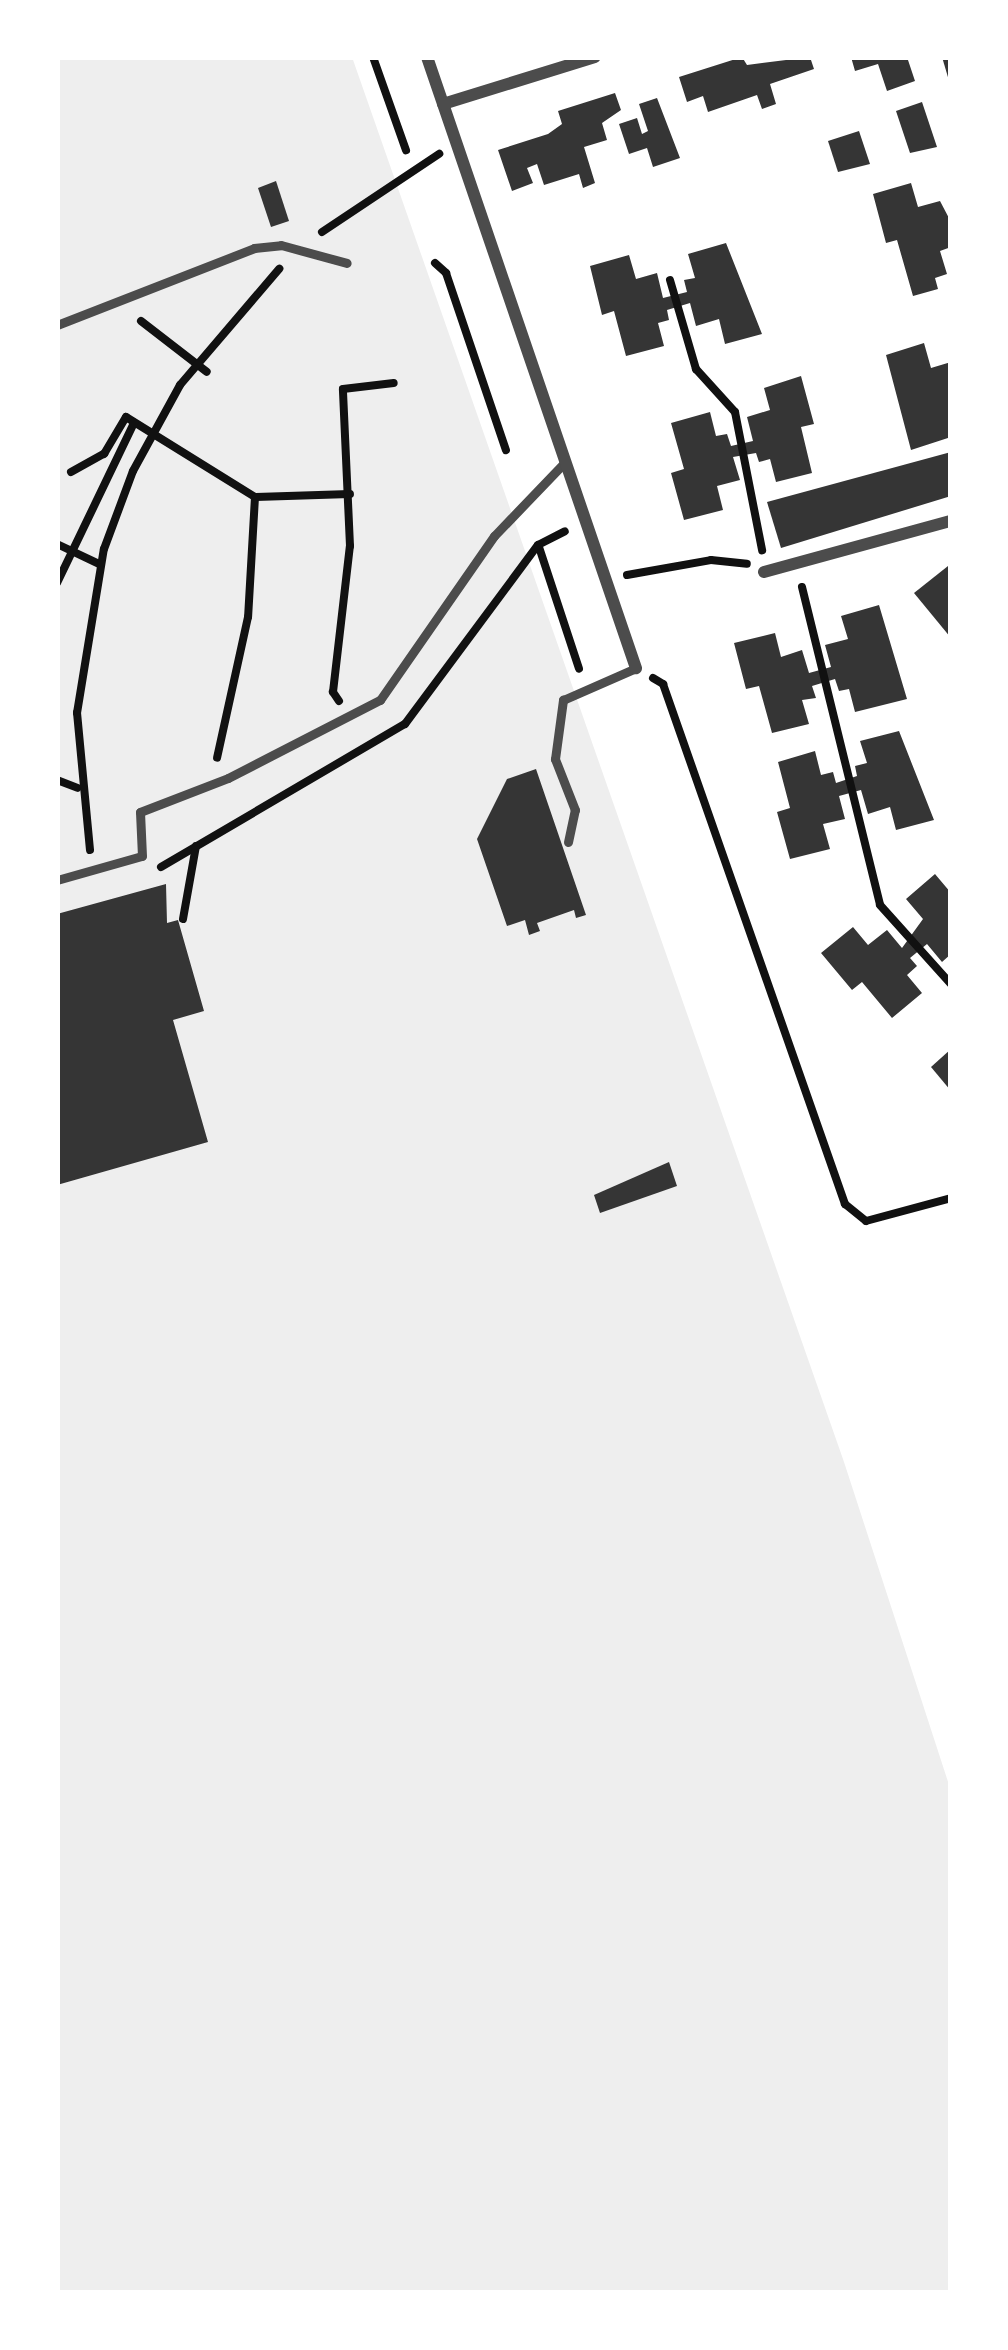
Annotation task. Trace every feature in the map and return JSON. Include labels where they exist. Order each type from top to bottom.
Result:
[{"type":"street","points":[[427,57],[636,668]]},
{"type":"street","points":[[443,104],[596,57]]},
{"type":"street","points":[[764,572],[951,521]]},
{"type":"lane","points":[[57,325],[254,248],[300,250],[347,263]]},
{"type":"lane","points":[[57,880],[142,856],[140,812],[213,784],[380,700],[494,536],[563,463]]},
{"type":"lane","points":[[568,842],[575,810],[556,759],[563,700],[636,668]]},
{"type":"path","points":[[374,57],[406,150]]},
{"type":"path","points":[[93,870],[79,788],[80,671],[100,564],[152,433],[196,363],[300,250],[456,143]]},
{"type":"path","points":[[435,263],[446,273],[506,451]]},
{"type":"path","points":[[602,575],[655,574],[711,560],[764,572],[758,502],[735,412],[696,369],[670,280]]},
{"type":"path","points":[[141,321],[207,372]]},
{"type":"path","points":[[368,749],[333,692],[350,494],[343,389],[394,383]]},
{"type":"path","points":[[71,472],[104,454],[126,418],[255,497],[350,494]]},
{"type":"path","points":[[57,583],[134,423]]},
{"type":"path","points":[[227,827],[213,784],[248,616],[255,497]]},
{"type":"path","points":[[57,544],[100,564]]},
{"type":"path","points":[[538,545],[586,690]]},
{"type":"path","points":[[796,562],[862,849],[880,905],[951,984]]},
{"type":"path","points":[[636,668],[662,684],[845,1204],[866,1221],[951,1198]]},
{"type":"path","points":[[57,780],[79,788]]},
{"type":"path","points":[[183,919],[196,846]]},
{"type":"shaded area","points":[[57,57],[352,57],[844,1462],[951,1791],[951,2293],[57,2293]]},
{"type":"building","points":[[742,57],[747,65],[810,57],[814,69],[770,84],[776,104],[762,109],[757,95],[708,112],[703,96],[687,102],[679,77]]},
{"type":"building","points":[[851,57],[907,57],[915,81],[887,91],[878,64],[855,71]]},
{"type":"building","points":[[942,57],[951,57],[951,84],[950,84]]},
{"type":"building","points":[[615,93],[621,110],[602,123],[607,140],[584,147],[595,183],[583,188],[579,174],[544,185],[537,164],[527,168],[533,183],[512,191],[498,150],[548,134],[562,124],[558,111]]},
{"type":"building","points":[[657,98],[680,158],[653,167],[647,148],[629,154],[619,124],[637,118],[642,134],[648,131],[639,104]]},
{"type":"building","points":[[922,102],[937,147],[910,153],[896,111]]},
{"type":"building","points":[[859,131],[870,164],[838,172],[828,141]]},
{"type":"building","points":[[276,181],[289,221],[271,227],[258,188]]},
{"type":"building","points":[[911,183],[918,207],[940,201],[951,222],[951,247],[940,251],[947,274],[935,278],[938,289],[913,296],[897,240],[886,243],[873,194]]},
{"type":"building","points":[[726,243],[762,334],[725,344],[719,319],[696,326],[690,303],[667,310],[669,320],[658,323],[664,346],[626,356],[614,311],[602,315],[590,266],[629,255],[636,279],[657,273],[663,298],[687,292],[684,280],[695,278],[688,254]]},
{"type":"building","points":[[924,343],[931,368],[951,362],[951,437],[911,450],[886,355]]},
{"type":"building","points":[[801,376],[814,424],[801,427],[812,473],[776,482],[770,459],[759,462],[756,453],[733,457],[740,480],[717,486],[723,510],[684,520],[671,473],[684,469],[671,423],[710,412],[716,436],[727,434],[731,446],[753,441],[747,417],[770,410],[764,388]]},
{"type":"building","points":[[951,452],[951,496],[781,548],[767,502]]},
{"type":"building","points":[[948,566],[951,570],[951,638],[914,593]]},
{"type":"building","points":[[879,605],[907,699],[855,712],[849,689],[839,691],[835,679],[812,686],[816,698],[802,700],[809,724],[772,733],[759,686],[746,689],[734,643],[775,633],[781,657],[802,650],[809,673],[831,667],[825,645],[848,639],[841,616]]},
{"type":"building","points":[[899,731],[934,820],[896,830],[890,807],[868,814],[861,790],[839,796],[845,819],[823,824],[830,849],[790,859],[777,812],[790,808],[778,762],[815,751],[821,775],[833,772],[836,783],[857,776],[855,766],[867,763],[860,741]]},
{"type":"building","points":[[536,769],[586,915],[576,918],[574,910],[537,923],[540,931],[529,935],[525,920],[507,926],[477,839],[507,779]]},
{"type":"building","points":[[935,874],[951,893],[951,954],[942,962],[927,944],[910,958],[917,966],[907,975],[922,993],[892,1018],[862,982],[852,990],[821,953],[853,927],[868,945],[887,930],[902,948],[923,919],[906,899]]},
{"type":"building","points":[[166,884],[167,923],[178,920],[204,1011],[173,1020],[208,1142],[57,1185],[57,914]]},
{"type":"building","points":[[951,1049],[951,1091],[931,1067]]},
{"type":"building","points":[[669,1162],[677,1186],[600,1213],[594,1195]]}]
